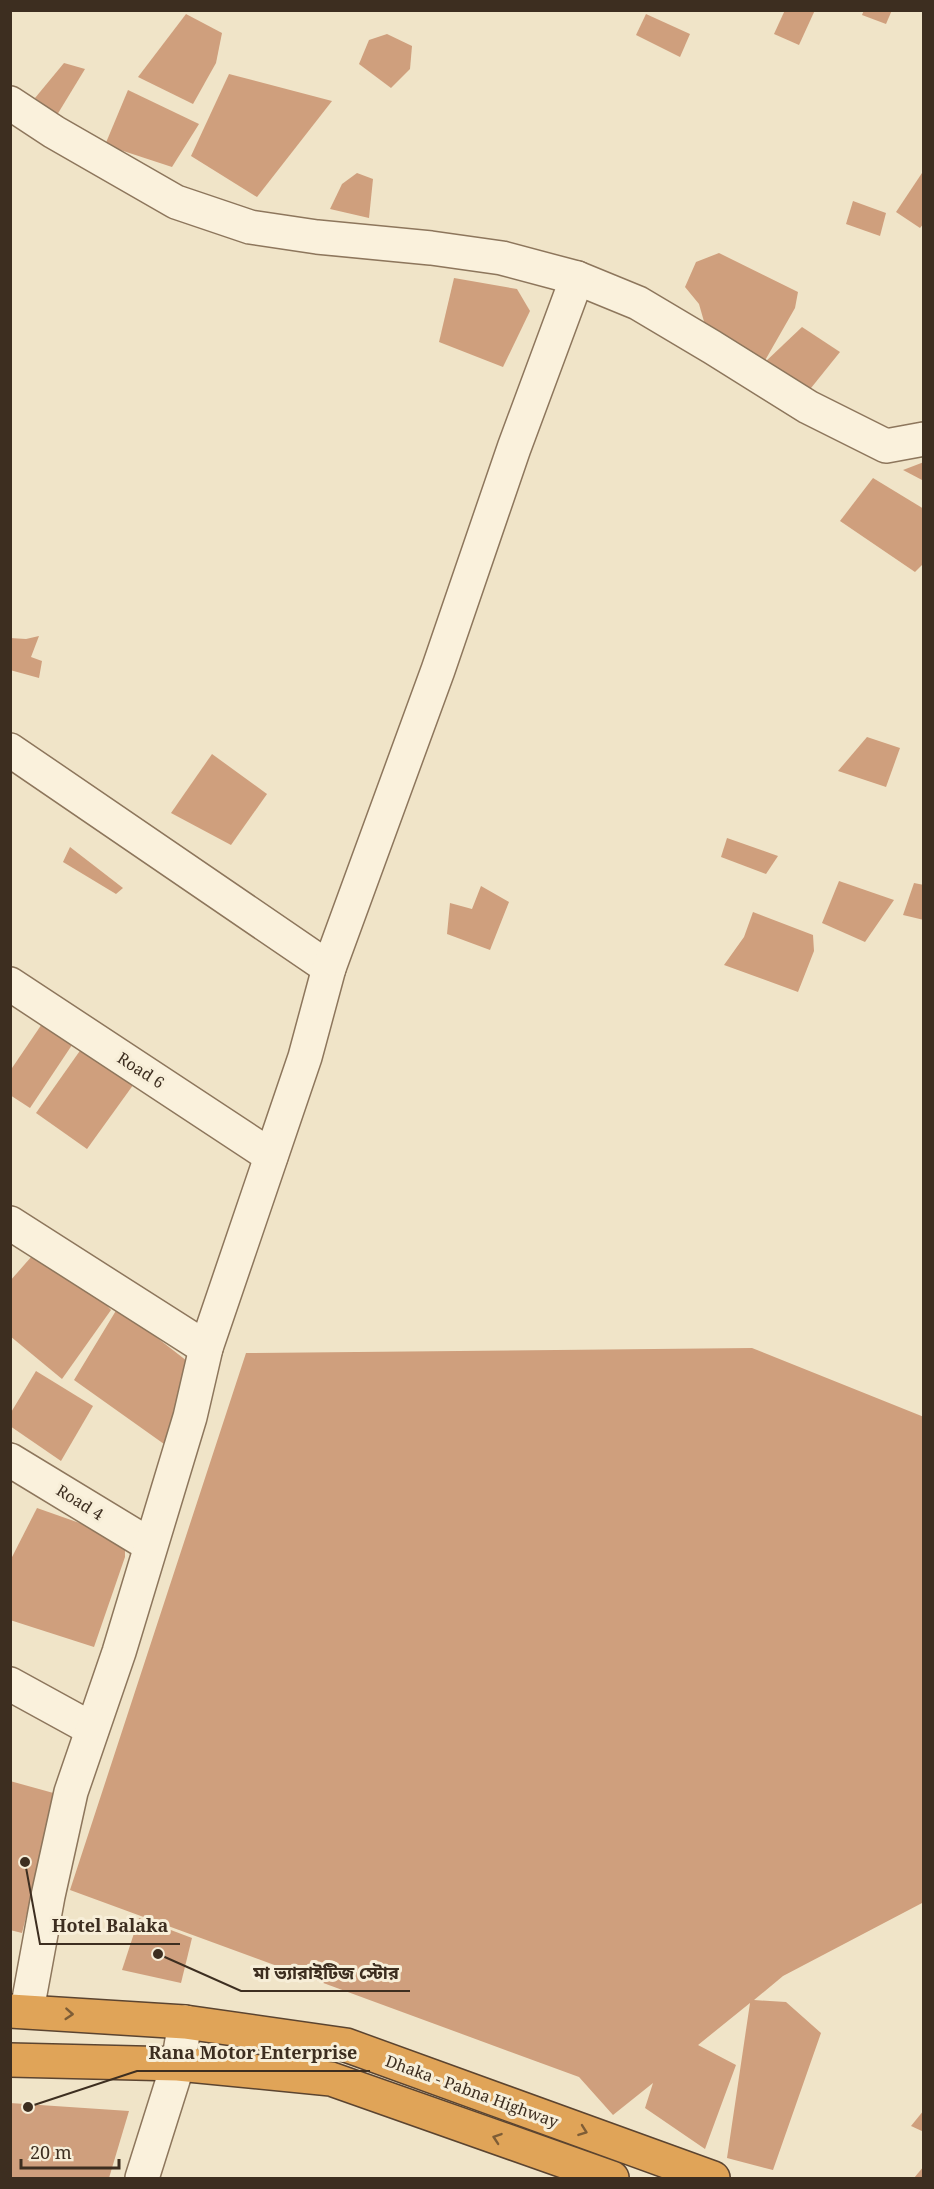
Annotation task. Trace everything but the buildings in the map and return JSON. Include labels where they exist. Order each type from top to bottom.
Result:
[{"type":"highway","name":"Dhaka - Pabna Highway","points":[[19,2011],[185,2022],[346,2045],[713,2178]]},
{"type":"highway","points":[[331,2079],[346,2045]]},
{"type":"highway","points":[[10,2060],[178,2064],[331,2079],[612,2178]]},
{"type":"street","points":[[10,102],[54,132],[176,202],[250,227],[316,237],[431,248],[502,258],[577,278],[638,303],[808,408],[886,446],[924,439]]},
{"type":"street","points":[[19,2011],[71,1792],[118,1652],[190,1417],[206,1348],[305,1057],[329,968],[577,278]]},
{"type":"street","points":[[10,750],[329,968]]},
{"type":"street","name":"Road 6","points":[[10,984],[271,1156]]},
{"type":"street","points":[[10,1223],[206,1348]]},
{"type":"street","name":"Road 4","points":[[10,1460],[150,1545]]},
{"type":"street","points":[[10,1684],[92,1729]]},
{"type":"street","points":[[142,2178],[178,2064],[185,2022]]},
{"type":"place","name":"Hotel Balaka","points":[[25,1862]]},
{"type":"place","name":"মা ভ‍্যারাইটিজ স্টোর","points":[[158,1954]]},
{"type":"place","name":"Rana Motor Enterprise","points":[[28,2107]]}]
